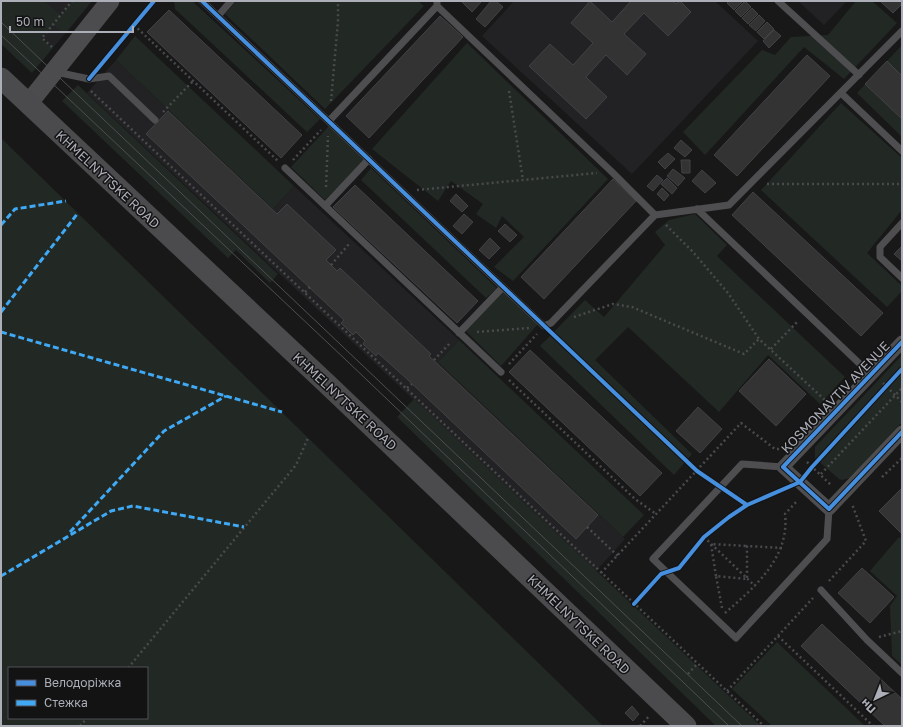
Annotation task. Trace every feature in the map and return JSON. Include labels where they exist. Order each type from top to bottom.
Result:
[{"type":"main road","points":[[28,104],[110,1]]},
{"type":"main road","name":"KHMELNYTSKE ROAD","points":[[1,78],[325,382],[686,726]]},
{"type":"street","name":"KOSMONAVTIV AVENUE","points":[[829,509],[783,466],[902,342]]},
{"type":"street","points":[[829,509],[902,432]]},
{"type":"lane","points":[[202,1],[544,326],[551,323],[655,215],[729,205],[902,31]]},
{"type":"lane","points":[[218,16],[231,1]]},
{"type":"lane","points":[[778,1],[859,75]]},
{"type":"lane","points":[[329,121],[437,3],[655,215]]},
{"type":"lane","points":[[54,72],[87,82],[109,76],[155,120]]},
{"type":"lane","points":[[841,93],[902,150]]},
{"type":"lane","points":[[325,206],[369,159]]},
{"type":"lane","points":[[285,168],[501,372]]},
{"type":"lane","points":[[697,209],[862,366],[872,373]]},
{"type":"lane","points":[[902,223],[880,247],[880,257],[902,278]]},
{"type":"lane","points":[[460,333],[503,286]]},
{"type":"lane","points":[[783,466],[742,464],[653,559],[736,638],[827,539],[829,509]]},
{"type":"lane","points":[[821,590],[867,640],[902,673]]},
{"type":"path","points":[[42,38],[72,1]]},
{"type":"path","points":[[154,1],[87,82],[305,292],[764,726]]},
{"type":"path","points":[[325,206],[329,121],[338,21],[338,1]]},
{"type":"path","points":[[134,25],[285,168],[329,121]]},
{"type":"path","points":[[41,32],[42,38],[53,48]]},
{"type":"path","points":[[506,71],[523,180]]},
{"type":"path","points":[[155,120],[193,81]]},
{"type":"path","points":[[401,191],[612,172]]},
{"type":"path","points":[[750,184],[902,184]]},
{"type":"path","points":[[655,215],[693,252],[728,293],[759,339],[828,403]]},
{"type":"path","points":[[331,265],[357,236]]},
{"type":"path","points":[[305,292],[310,287]]},
{"type":"path","points":[[551,323],[613,304],[632,307],[744,354],[759,339]]},
{"type":"path","points":[[771,349],[799,320]]},
{"type":"path","points":[[544,326],[501,372],[635,499],[656,514]]},
{"type":"path","points":[[434,360],[460,333],[544,326],[697,471],[720,487]]},
{"type":"path","points":[[872,373],[902,402]]},
{"type":"path","points":[[880,391],[891,380]]},
{"type":"path","points":[[407,388],[412,384]]},
{"type":"path","points":[[820,474],[902,388]]},
{"type":"path","points":[[601,573],[741,423],[775,448],[780,449],[789,445],[797,452],[852,504],[866,541],[727,691]]},
{"type":"path","points":[[129,667],[296,465],[308,438]]},
{"type":"path","points":[[711,544],[723,615],[755,586],[782,548],[786,527],[785,514],[804,486],[812,467],[817,461]]},
{"type":"path","points":[[587,527],[618,556]]},
{"type":"path","points":[[700,542],[710,532]]},
{"type":"path","points":[[704,537],[755,586]]},
{"type":"path","points":[[711,544],[782,548]]},
{"type":"path","points":[[747,546],[747,579]]},
{"type":"path","points":[[716,576],[747,579]]},
{"type":"path","points":[[634,604],[638,599]]},
{"type":"path","points":[[867,640],[902,631]]},
{"type":"path","points":[[778,636],[873,726]]},
{"type":"path","points":[[688,674],[697,664]]},
{"type":"path","points":[[640,726],[650,715]]},
{"type":"shaded area","points":[[1,1],[44,1],[61,15],[72,1],[92,1],[65,34],[53,25],[42,38],[53,48],[32,73],[1,44]]},
{"type":"shaded area","points":[[19,1],[92,1],[53,48],[42,38]]},
{"type":"shaded area","points":[[174,1],[192,1],[320,119],[307,132],[175,9]]},
{"type":"shaded area","points":[[236,1],[418,1],[424,6],[325,109],[225,14]]},
{"type":"shaded area","points":[[514,1],[715,1],[758,41],[632,174],[482,36]]},
{"type":"shaded area","points":[[798,1],[847,1],[824,25]]},
{"type":"shaded area","points":[[856,1],[872,1],[897,23],[844,79],[804,47],[705,155],[683,132],[762,50],[775,55],[791,37],[828,35]]},
{"type":"shaded area","points":[[135,36],[294,186],[273,209],[116,60]]},
{"type":"shaded area","points":[[467,43],[608,179],[513,281],[494,267],[524,237],[502,216],[496,228],[476,214],[483,204],[451,181],[438,201],[372,149]]},
{"type":"shaded area","points":[[902,45],[902,137],[857,93]]},
{"type":"shaded area","points":[[116,60],[273,209],[294,186],[459,340],[438,362],[625,539],[596,571],[87,93]]},
{"type":"shaded area","points":[[78,85],[278,274],[270,283],[236,250],[228,258],[62,101]]},
{"type":"shaded area","points":[[841,103],[902,158],[902,210],[867,253],[902,286],[902,291],[887,307],[761,190]]},
{"type":"shaded area","points":[[329,126],[365,160],[325,200],[291,167]]},
{"type":"shaded area","points":[[1,138],[603,726],[1,726]]},
{"type":"shaded area","points":[[371,168],[497,288],[486,298],[361,180]]},
{"type":"shaded area","points":[[695,214],[727,245],[717,256],[845,377],[820,404],[768,355],[719,412],[628,327],[595,360],[692,454],[674,475],[540,346],[585,300],[604,317],[665,245],[655,232],[669,220]]},
{"type":"shaded area","points":[[503,291],[538,324],[501,366],[465,330]]},
{"type":"shaded area","points":[[459,340],[644,515],[623,537],[438,362]]},
{"type":"shaded area","points":[[902,355],[902,422],[850,478],[842,480],[839,479],[815,458],[815,447]]},
{"type":"shaded area","points":[[414,399],[761,726],[716,726],[397,417]]},
{"type":"shaded area","points":[[899,537],[902,539],[902,665],[892,656],[890,606],[897,596],[870,571]]},
{"type":"shaded area","points":[[777,642],[865,726],[772,726],[732,689]]},
{"type":"building","points":[[461,1],[482,1],[472,12]]},
{"type":"building","points":[[491,1],[496,1],[503,7],[485,27],[476,19]]},
{"type":"building","points":[[590,1],[612,22],[631,1],[673,1],[676,4],[680,1],[691,12],[668,36],[644,13],[624,34],[646,54],[627,75],[606,55],[586,77],[607,97],[586,119],[529,66],[550,44],[573,65],[593,43],[571,23]]},
{"type":"building","points":[[729,1],[743,1],[734,10],[727,3]]},
{"type":"building","points":[[745,1],[751,7],[741,17],[735,11]]},
{"type":"building","points":[[880,1],[902,1],[902,4],[893,13]]},
{"type":"building","points":[[752,8],[758,14],[748,24],[742,18]]},
{"type":"building","points":[[169,10],[302,135],[281,158],[147,32]]},
{"type":"building","points":[[759,15],[765,21],[756,31],[749,25]]},
{"type":"building","points":[[440,16],[463,37],[369,138],[346,116]]},
{"type":"building","points":[[767,22],[774,29],[764,39],[757,32]]},
{"type":"building","points":[[774,30],[781,36],[769,48],[763,41]]},
{"type":"building","points":[[807,55],[830,76],[737,176],[714,155]]},
{"type":"building","points":[[887,61],[902,76],[902,119],[865,84]]},
{"type":"building","points":[[168,111],[277,214],[287,204],[336,250],[326,260],[337,271],[340,268],[431,354],[429,356],[598,515],[576,539],[407,379],[378,353],[376,356],[363,344],[365,341],[356,332],[353,335],[341,323],[344,320],[146,134]]},
{"type":"building","points":[[681,140],[692,150],[685,157],[674,148]]},
{"type":"building","points":[[668,153],[675,159],[665,169],[658,162]]},
{"type":"building","points":[[681,160],[690,160],[690,173],[682,173]]},
{"type":"building","points":[[673,169],[685,178],[678,186],[667,176]]},
{"type":"building","points":[[702,170],[716,183],[705,193],[692,181]]},
{"type":"building","points":[[657,175],[663,180],[653,191],[647,186]]},
{"type":"building","points":[[667,178],[677,188],[672,194],[661,184]]},
{"type":"building","points":[[613,179],[636,201],[544,299],[521,277]]},
{"type":"building","points":[[355,185],[478,301],[457,323],[333,207]]},
{"type":"building","points":[[662,188],[669,195],[664,201],[657,194]]},
{"type":"building","points":[[753,192],[883,313],[861,336],[732,215]]},
{"type":"building","points":[[456,194],[468,206],[462,212],[450,201]]},
{"type":"building","points":[[464,214],[473,222],[462,234],[453,226]]},
{"type":"building","points":[[505,224],[517,235],[510,242],[498,231]]},
{"type":"building","points":[[490,238],[500,248],[489,259],[479,250]]},
{"type":"building","points":[[902,246],[902,261],[894,254]]},
{"type":"building","points":[[530,350],[662,473],[640,496],[509,372]]},
{"type":"building","points":[[769,359],[806,394],[776,426],[739,391]]},
{"type":"building","points":[[698,407],[722,429],[700,453],[676,431]]},
{"type":"building","points":[[902,488],[902,534],[879,511]]},
{"type":"building","points":[[862,568],[894,597],[870,623],[838,593]]},
{"type":"building","points":[[822,624],[902,699],[902,726],[885,726],[801,646]]},
{"type":"building","points":[[632,706],[639,714],[633,721],[625,713]]},
{"type":"tram line","points":[[1,22],[742,726]]},
{"type":"tram line","points":[[1,35],[346,360],[729,726]]},
{"type":"marked path","points":[[1,225],[15,209],[66,201]]},
{"type":"marked path","points":[[1,312],[78,213]]},
{"type":"marked path","points":[[1,332],[282,412]]},
{"type":"marked path","points":[[70,532],[164,431],[226,396]]},
{"type":"marked path","points":[[1,576],[111,511],[133,506],[244,527]]},
{"type":"cycle path","points":[[89,79],[154,1]]},
{"type":"cycle path","points":[[202,1],[697,471],[747,505]]},
{"type":"cycle path","points":[[902,342],[783,467],[829,509],[902,432]]},
{"type":"cycle path","points":[[634,604],[661,574],[679,568],[704,537],[729,517],[747,505],[800,482],[902,369]]}]
